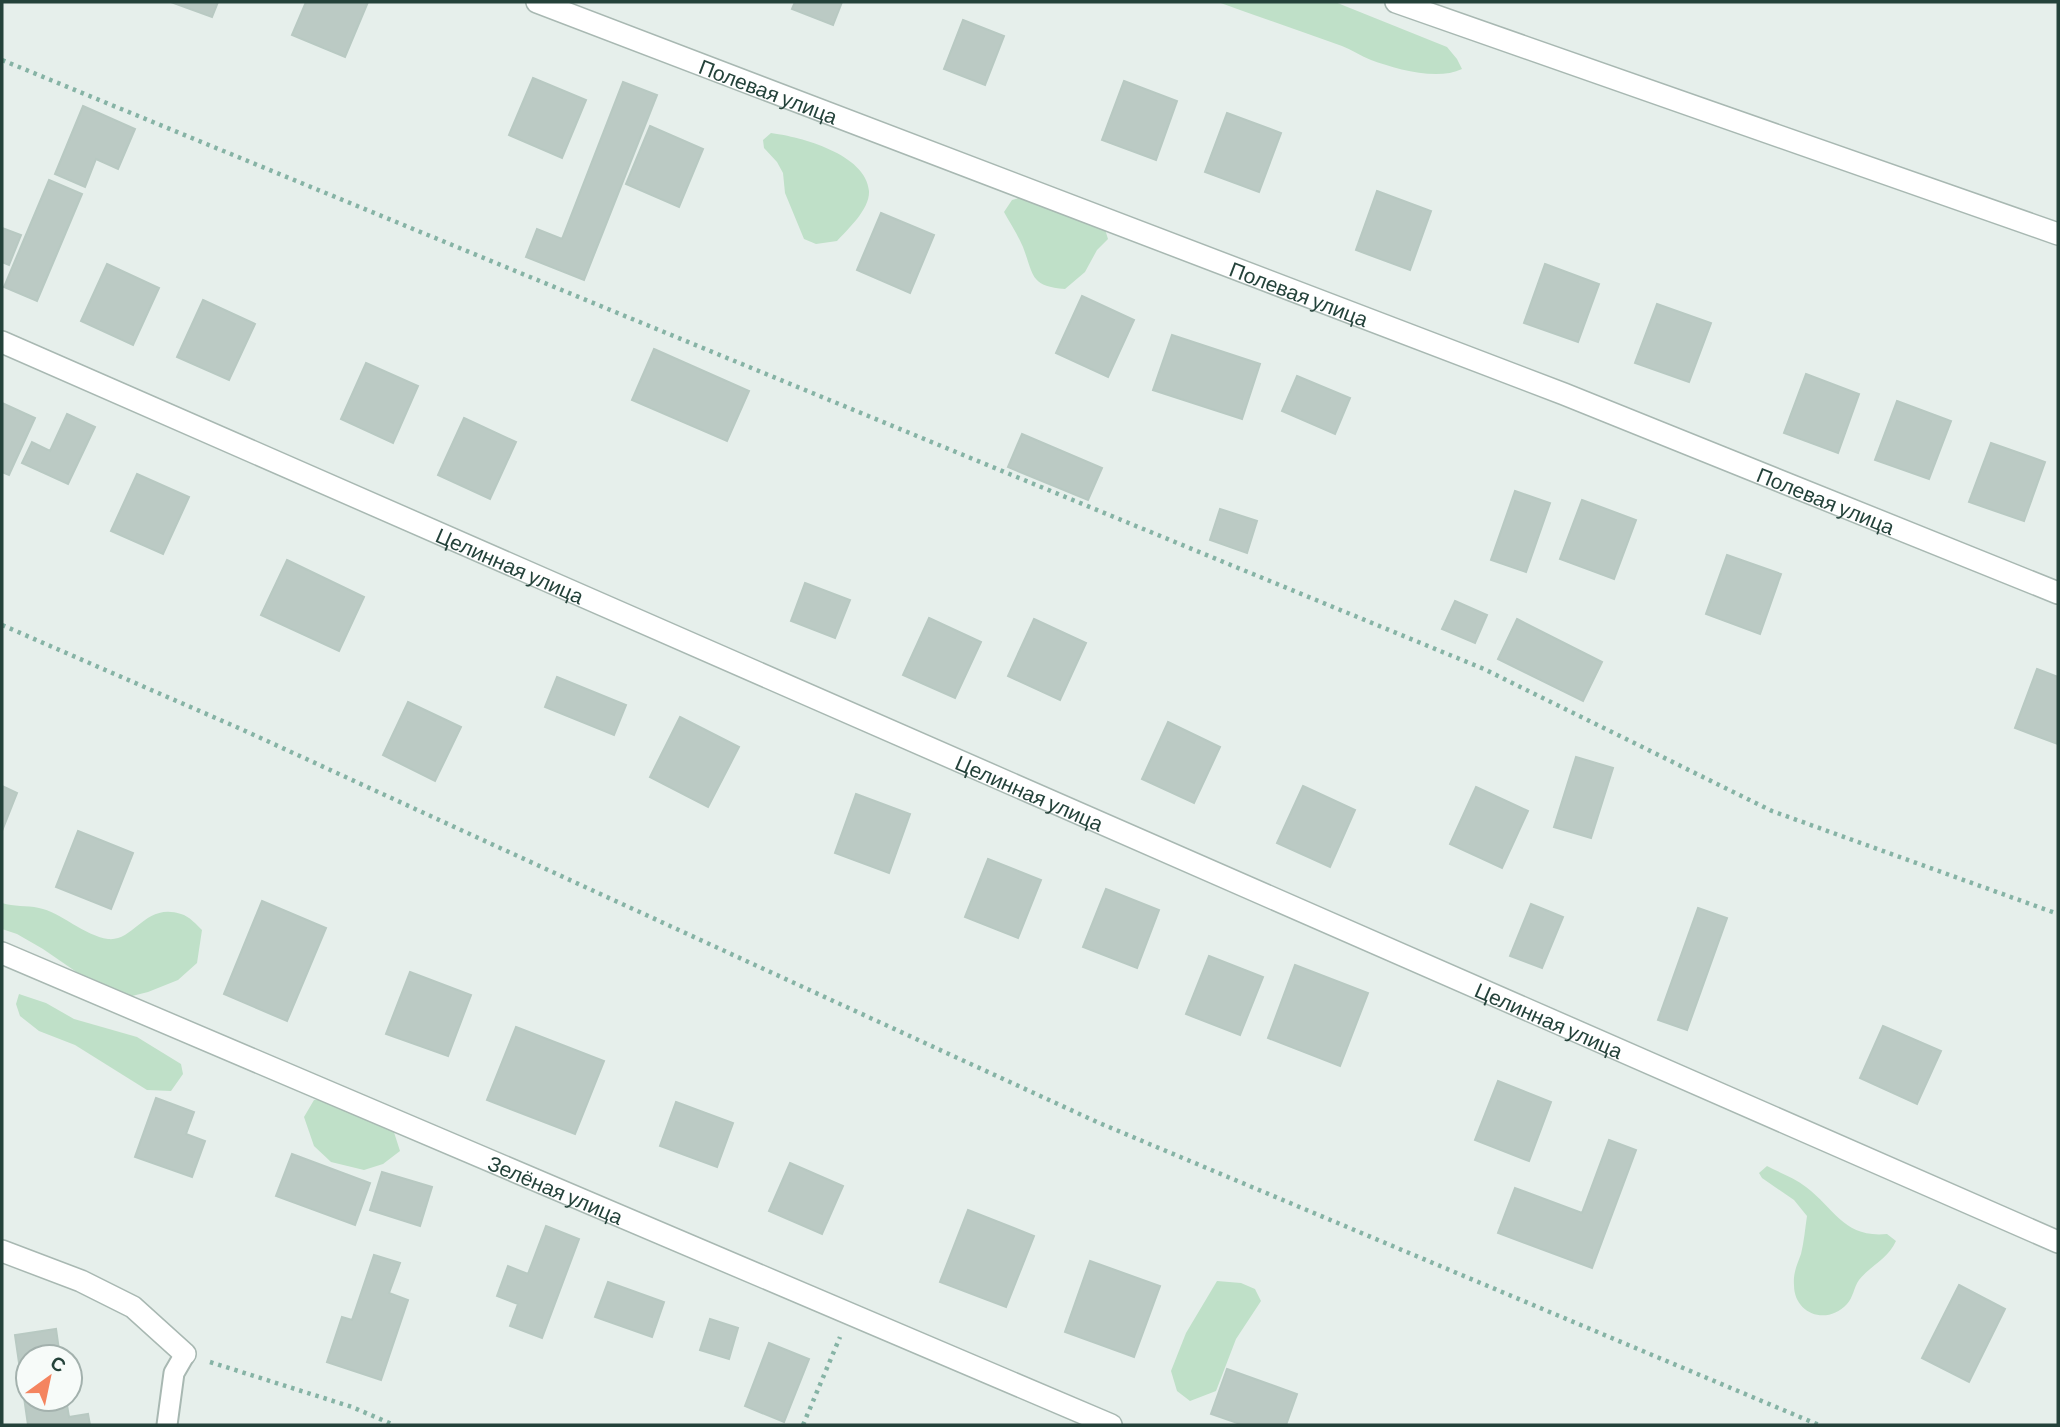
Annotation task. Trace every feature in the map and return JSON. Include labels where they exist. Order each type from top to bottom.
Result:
[{"type":"street","name":"Полевая улица","points":[[537,2],[1564,394],[2058,593]]},
{"type":"street","points":[[1396,2],[2058,233]]},
{"type":"street","name":"Целинная улица","points":[[2,342],[2058,1242]]},
{"type":"street","name":"Зелёная улица","points":[[2,953],[1111,1425]]},
{"type":"street","points":[[2,1251],[81,1281],[133,1307],[185,1354]]},
{"type":"lane","points":[[167,1425],[174,1373],[185,1354]]},
{"type":"path","points":[[2,60],[1485,669],[1772,811],[2058,914]]},
{"type":"path","points":[[2,625],[241,729],[1097,1122],[1819,1425]]},
{"type":"path","points":[[803,1425],[849,1314]]},
{"type":"path","points":[[185,1354],[352,1407],[394,1425]]},
{"type":"green space","points":[[1218,2],[1335,2],[1447,47],[1462,69],[1429,74],[1392,67],[1342,46]]},
{"type":"green space","points":[[771,133],[814,143],[845,157],[865,178],[869,191],[866,205],[837,241],[816,244],[804,239],[785,193],[783,173],[764,148],[763,140]]},
{"type":"green space","points":[[1022,197],[1104,226],[1108,239],[1097,250],[1085,272],[1065,289],[1039,282],[1032,272],[1021,243],[1004,212],[1012,200]]},
{"type":"green space","points":[[2,903],[47,910],[90,933],[108,939],[125,935],[158,913],[181,914],[202,930],[197,963],[178,980],[148,992],[128,997],[107,993],[43,949],[2,929]]},
{"type":"green space","points":[[19,994],[46,1003],[74,1019],[137,1037],[181,1064],[183,1074],[171,1091],[147,1090],[75,1045],[39,1031],[20,1016],[16,1004]]},
{"type":"green space","points":[[335,1098],[392,1126],[400,1151],[383,1164],[364,1170],[331,1162],[314,1146],[304,1117],[314,1100]]},
{"type":"green space","points":[[1767,1166],[1802,1184],[1850,1227],[1860,1232],[1887,1234],[1896,1241],[1889,1253],[1859,1280],[1849,1302],[1839,1311],[1813,1314],[1805,1310],[1795,1295],[1794,1277],[1807,1216],[1794,1200],[1762,1178],[1759,1173]]},
{"type":"green space","points":[[1217,1281],[1241,1283],[1255,1289],[1261,1301],[1236,1339],[1216,1391],[1190,1401],[1177,1391],[1171,1371],[1186,1333]]},
{"type":"building","points":[[171,2],[218,2],[212,17]]},
{"type":"building","points":[[306,2],[368,2],[345,57],[292,35]]},
{"type":"building","points":[[795,2],[842,2],[833,25],[792,9]]},
{"type":"building","points":[[963,20],[1004,36],[985,85],[944,69]]},
{"type":"building","points":[[533,78],[586,100],[562,158],[509,135]]},
{"type":"building","points":[[1124,81],[1177,101],[1156,160],[1102,140]]},
{"type":"building","points":[[623,82],[657,95],[584,280],[526,257],[537,229],[562,239]]},
{"type":"building","points":[[83,106],[135,129],[118,169],[96,159],[85,187],[55,174]]},
{"type":"building","points":[[1227,113],[1281,133],[1259,192],[1205,172]]},
{"type":"building","points":[[650,126],[703,149],[679,207],[626,184]]},
{"type":"building","points":[[49,180],[82,194],[37,301],[4,287]]},
{"type":"building","points":[[1377,191],[1431,211],[1410,270],[1356,250]]},
{"type":"building","points":[[881,213],[934,235],[910,293],[857,270]]},
{"type":"building","points":[[2,228],[21,235],[9,265],[2,262]]},
{"type":"building","points":[[107,264],[159,288],[133,345],[81,321]]},
{"type":"building","points":[[1545,264],[1599,284],[1578,342],[1524,323]]},
{"type":"building","points":[[1082,296],[1134,320],[1108,377],[1056,353]]},
{"type":"building","points":[[203,300],[255,324],[229,380],[177,357]]},
{"type":"building","points":[[1657,304],[1711,323],[1689,382],[1635,363]]},
{"type":"building","points":[[1172,335],[1260,364],[1242,419],[1153,390]]},
{"type":"building","points":[[654,349],[749,391],[727,441],[632,400]]},
{"type":"building","points":[[366,363],[418,386],[393,443],[341,419]]},
{"type":"building","points":[[1806,374],[1859,394],[1838,453],[1784,433]]},
{"type":"building","points":[[1297,376],[1350,398],[1335,434],[1282,411]]},
{"type":"building","points":[[1897,401],[1951,421],[1929,479],[1875,460]]},
{"type":"building","points":[[2,403],[35,418],[9,475],[2,472]]},
{"type":"building","points":[[67,414],[95,427],[68,484],[22,463],[32,442],[50,451]]},
{"type":"building","points":[[464,418],[516,442],[490,499],[438,475]]},
{"type":"building","points":[[1022,434],[1102,468],[1088,500],[1008,467]]},
{"type":"building","points":[[1991,443],[2045,462],[2024,521],[1969,502]]},
{"type":"building","points":[[137,474],[189,497],[163,554],[111,531]]},
{"type":"building","points":[[1515,491],[1550,503],[1526,572],[1491,560]]},
{"type":"building","points":[[1582,500],[1636,520],[1614,579],[1560,559]]},
{"type":"building","points":[[1220,509],[1257,521],[1247,553],[1210,540]]},
{"type":"building","points":[[1727,555],[1781,574],[1760,634],[1706,614]]},
{"type":"building","points":[[287,560],[364,597],[339,651],[261,615]]},
{"type":"building","points":[[805,583],[850,600],[835,638],[791,621]]},
{"type":"building","points":[[1455,601],[1487,615],[1475,643],[1442,629]]},
{"type":"building","points":[[929,618],[981,642],[955,698],[903,675]]},
{"type":"building","points":[[1034,619],[1086,643],[1060,700],[1008,676]]},
{"type":"building","points":[[1517,619],[1602,662],[1583,701],[1498,659]]},
{"type":"building","points":[[2037,669],[2058,677],[2058,744],[2015,728]]},
{"type":"building","points":[[557,677],[626,705],[614,735],[545,707]]},
{"type":"building","points":[[408,702],[461,727],[435,781],[383,755]]},
{"type":"building","points":[[680,717],[739,747],[708,807],[650,777]]},
{"type":"building","points":[[1168,722],[1220,747],[1194,803],[1142,779]]},
{"type":"building","points":[[1576,757],[1613,768],[1591,838],[1554,827]]},
{"type":"building","points":[[2,786],[17,793],[2,831]]},
{"type":"building","points":[[1303,786],[1355,810],[1330,867],[1277,843]]},
{"type":"building","points":[[1476,787],[1528,811],[1502,868],[1450,844]]},
{"type":"building","points":[[856,794],[910,814],[889,873],[835,853]]},
{"type":"building","points":[[78,831],[133,853],[111,909],[56,887]]},
{"type":"building","points":[[988,859],[1041,880],[1018,938],[965,917]]},
{"type":"building","points":[[1106,889],[1159,910],[1137,968],[1083,947]]},
{"type":"building","points":[[262,901],[326,928],[287,1021],[224,994]]},
{"type":"building","points":[[1531,904],[1563,917],[1542,968],[1510,956]]},
{"type":"building","points":[[1698,908],[1727,918],[1687,1030],[1658,1020]]},
{"type":"building","points":[[1209,956],[1263,977],[1240,1035],[1186,1014]]},
{"type":"building","points":[[1295,965],[1368,993],[1340,1066],[1268,1038]]},
{"type":"building","points":[[410,972],[471,995],[448,1056],[386,1034]]},
{"type":"building","points":[[1883,1026],[1941,1051],[1917,1104],[1860,1078]]},
{"type":"building","points":[[516,1027],[604,1061],[575,1134],[487,1100]]},
{"type":"building","points":[[1498,1081],[1551,1102],[1529,1161],[1475,1140]]},
{"type":"building","points":[[156,1098],[194,1112],[186,1134],[205,1141],[192,1177],[135,1157]]},
{"type":"building","points":[[676,1102],[733,1123],[717,1167],[660,1146]]},
{"type":"building","points":[[1609,1140],[1636,1150],[1592,1268],[1498,1233],[1515,1188],[1582,1213]]},
{"type":"building","points":[[292,1154],[370,1183],[355,1225],[276,1196]]},
{"type":"building","points":[[790,1163],[843,1186],[822,1234],[769,1211]]},
{"type":"building","points":[[382,1172],[432,1187],[420,1226],[370,1210]]},
{"type":"building","points":[[968,1210],[1034,1236],[1006,1307],[940,1282]]},
{"type":"building","points":[[546,1226],[579,1239],[542,1338],[510,1326],[518,1304],[497,1296],[508,1266],[528,1274]]},
{"type":"building","points":[[374,1255],[400,1263],[389,1293],[408,1300],[381,1380],[327,1362],[342,1317],[352,1320]]},
{"type":"building","points":[[1090,1261],[1160,1286],[1134,1357],[1065,1332]]},
{"type":"building","points":[[608,1282],[664,1302],[652,1337],[595,1317]]},
{"type":"building","points":[[1959,1285],[2005,1309],[1969,1382],[1922,1358]]},
{"type":"building","points":[[710,1319],[738,1328],[729,1359],[700,1350]]},
{"type":"building","points":[[56,1329],[58,1343],[16,1343],[15,1335]]},
{"type":"building","points":[[769,1343],[809,1359],[784,1422],[745,1406]]},
{"type":"building","points":[[1227,1369],[1297,1394],[1286,1425],[1243,1425],[1211,1414]]},
{"type":"building","points":[[26,1413],[68,1413],[69,1417],[88,1414],[90,1425],[28,1425]]}]
